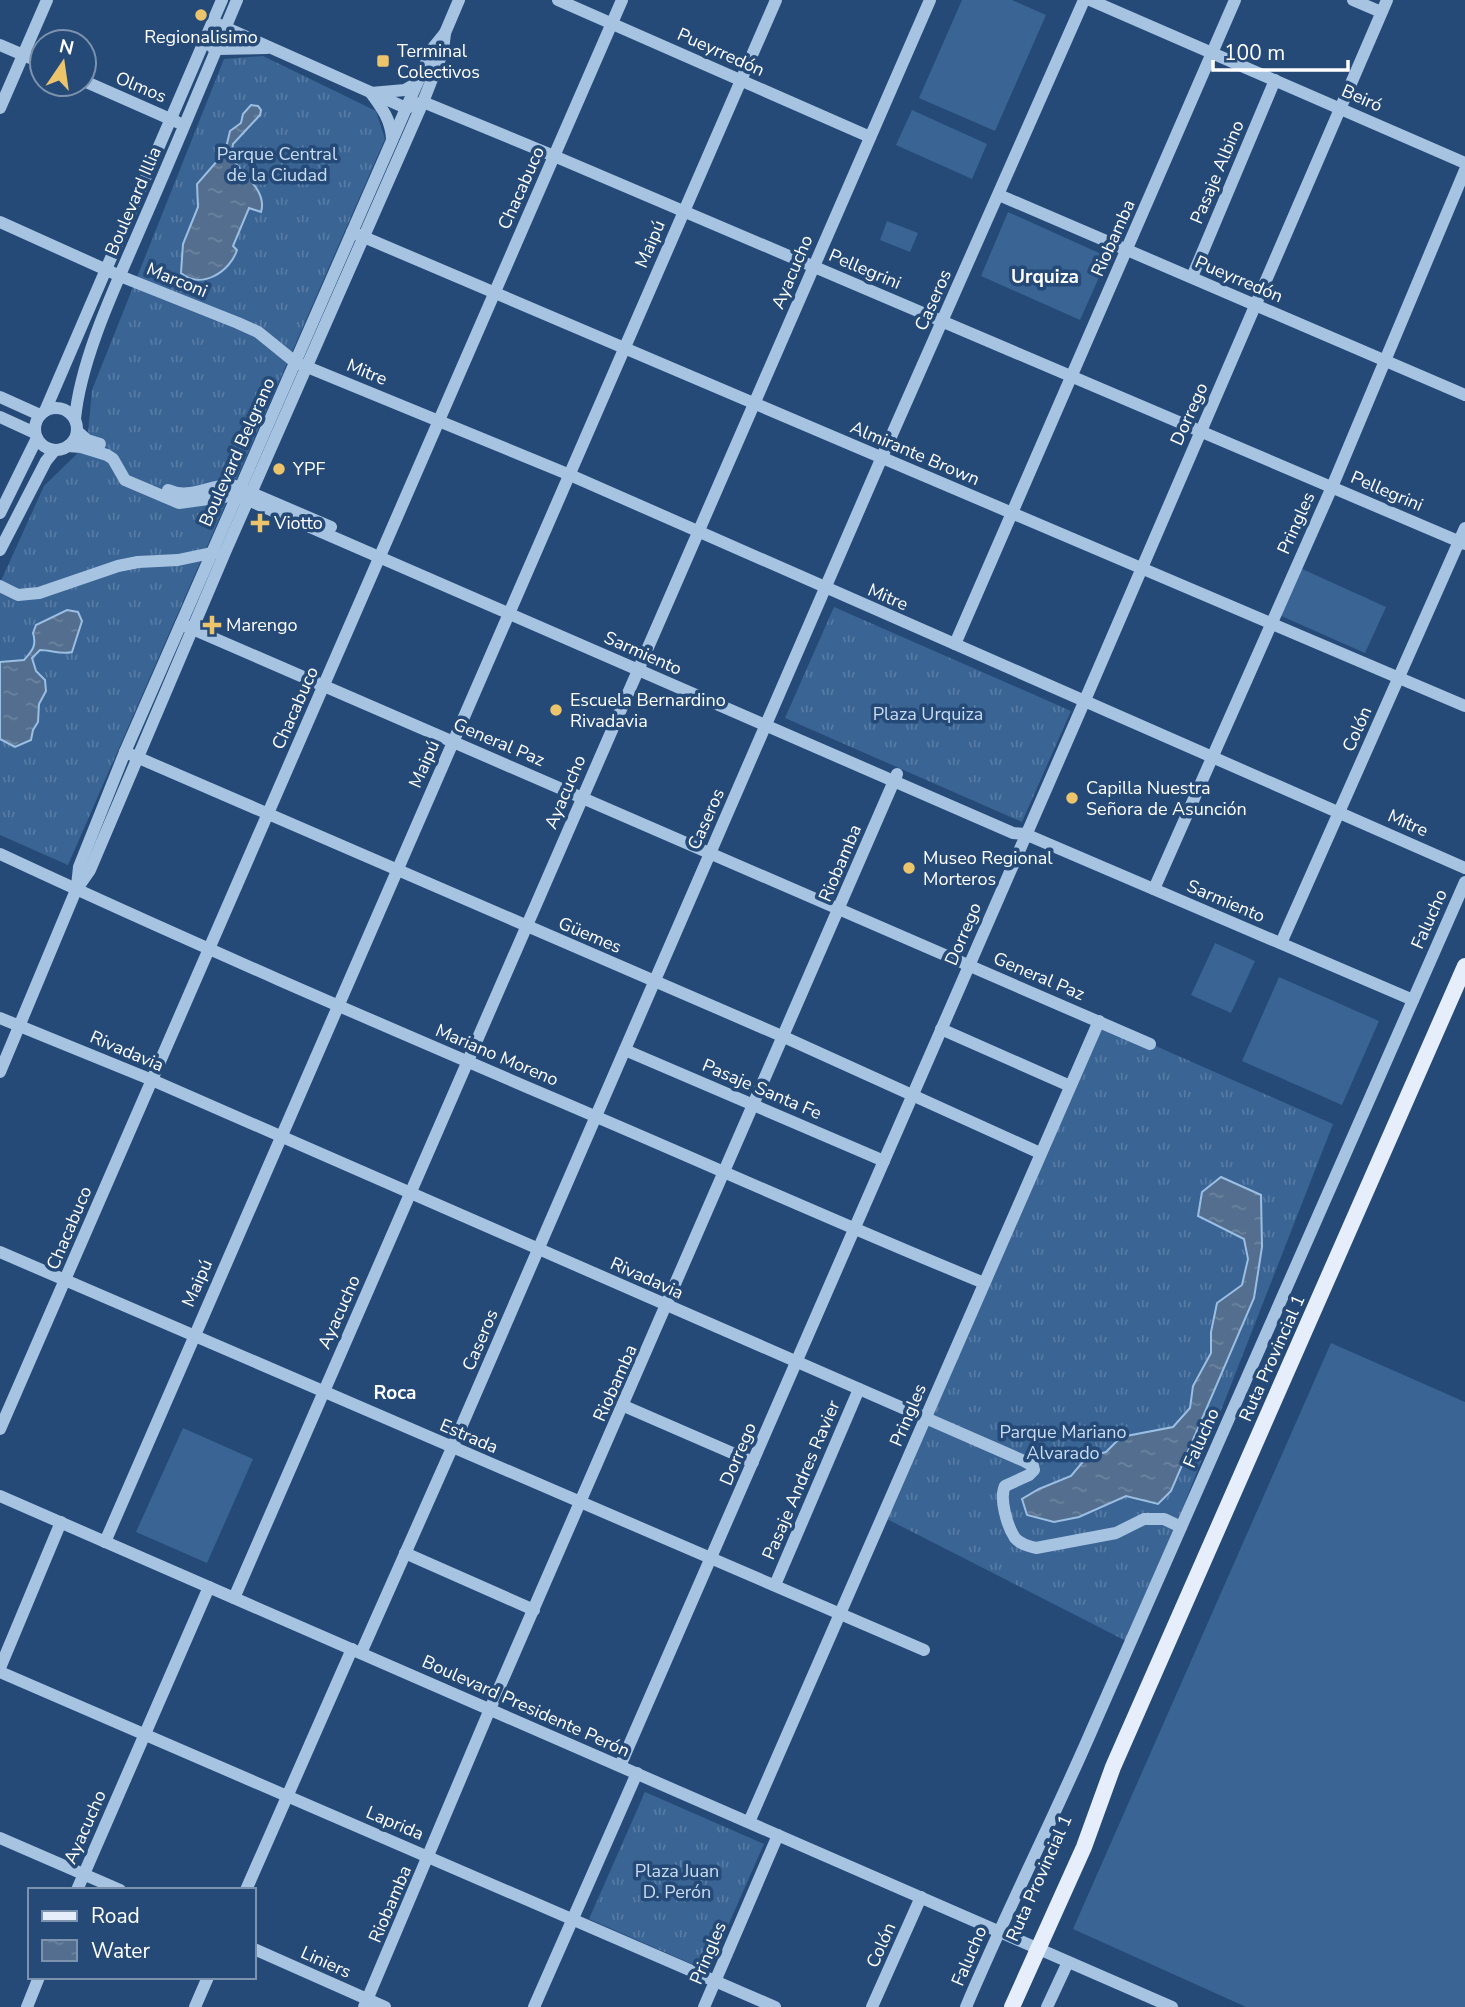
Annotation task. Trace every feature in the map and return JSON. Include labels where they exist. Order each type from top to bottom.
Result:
[{"type":"main road","name":"Ruta Provincial 1","points":[[1002,2007],[1084,1847],[1113,1767],[1465,966]]},
{"type":"main road","name":"Ruta Provincial 1","points":[[1012,2007],[1034,1946]]},
{"type":"street","points":[[0,108],[47,0]]},
{"type":"street","name":"Boulevard Illia","points":[[76,425],[77,395],[120,276],[217,49],[222,0]]},
{"type":"street","name":"Boulevard Illia","points":[[43,413],[204,43],[237,0]]},
{"type":"street","name":"Boulevard Belgrano","points":[[187,626],[212,553],[244,494],[357,234],[406,108],[432,49],[445,33],[459,0]]},
{"type":"street","name":"Pueyrredón","points":[[558,0],[870,136]]},
{"type":"street","name":"Chacabuco","points":[[0,1429],[622,0]]},
{"type":"street","name":"Maipú","points":[[105,1542],[776,0]]},
{"type":"street","name":"Ayacucho","points":[[234,1598],[930,0]]},
{"type":"street","name":"Caseros","points":[[247,1888],[286,1795],[405,1553],[452,1448],[882,457],[1084,0]]},
{"type":"street","name":"Beiró","points":[[1090,0],[1465,163]]},
{"type":"street","name":"Riobamba","points":[[955,645],[1235,0]]},
{"type":"street","points":[[1353,0],[1384,6]]},
{"type":"street","name":"Dorrego","points":[[620,1766],[1384,6]]},
{"type":"street","points":[[219,25],[406,108],[423,102]]},
{"type":"street","name":"Boulevard Belgrano","points":[[357,234],[423,102],[443,51],[445,33]]},
{"type":"street","points":[[204,43],[217,49],[271,47]]},
{"type":"street","points":[[0,45],[28,57]]},
{"type":"street","name":"Pasaje Albino","points":[[1192,277],[1275,80]]},
{"type":"street","points":[[371,93],[405,90],[417,83]]},
{"type":"street","name":"Olmos","points":[[98,87],[184,125]]},
{"type":"street","points":[[371,93],[391,125],[392,141]]},
{"type":"street","name":"Pellegrini","points":[[423,102],[1462,542]]},
{"type":"street","name":"Pringles","points":[[1154,889],[1332,487],[1465,170]]},
{"type":"street","name":"Pueyrredón","points":[[999,195],[1465,395]]},
{"type":"street","name":"Marconi","points":[[0,222],[120,276],[258,332],[301,364]]},
{"type":"street","name":"Almirante Brown","points":[[357,234],[1465,706]]},
{"type":"street","name":"Mitre","points":[[301,364],[570,475],[1465,868]]},
{"type":"street","points":[[0,397],[43,413]]},
{"type":"street","points":[[0,513],[36,435],[37,420],[43,413],[58,408],[70,414],[87,440],[111,448],[129,471],[152,487]]},
{"type":"street","points":[[0,417],[36,435],[44,446],[55,450]]},
{"type":"street","points":[[68,446],[76,425]]},
{"type":"street","points":[[0,550],[46,461],[55,450],[68,446],[81,447],[107,456],[113,460],[125,480],[183,495],[226,485],[244,494]]},
{"type":"street","name":"Boulevard Belgrano","points":[[76,890],[83,856],[187,626],[226,550],[244,494]]},
{"type":"street","name":"Sarmiento","points":[[244,494],[896,778],[1013,833],[1025,834],[1413,1000]]},
{"type":"street","name":"Colón","points":[[1281,943],[1398,678],[1462,542],[1465,528]]},
{"type":"street","points":[[0,586],[18,594],[39,593],[118,566],[226,550]]},
{"type":"street","name":"General Paz","points":[[187,626],[1150,1044]]},
{"type":"street","name":"Boulevard Belgrano","points":[[0,1072],[76,890],[90,870],[131,754]]},
{"type":"street","name":"Güemes","points":[[131,754],[784,1037],[1040,1153]]},
{"type":"street","name":"Riobamba","points":[[366,2003],[896,778]]},
{"type":"street","name":"Mariano Moreno","points":[[0,854],[337,1005],[854,1230],[984,1283]]},
{"type":"street","points":[[48,876],[71,870],[83,856]]},
{"type":"street","name":"Falucho","points":[[966,2007],[1074,1770],[1465,882]]},
{"type":"street","name":"Rivadavia","points":[[0,1018],[152,1080],[1033,1466],[1034,1470],[1029,1475],[1005,1486],[1002,1494],[1010,1528],[1016,1539],[1025,1545],[1036,1548],[1116,1533],[1143,1519],[1151,1518],[1164,1519],[1181,1527]]},
{"type":"street","name":"Pringles","points":[[749,1822],[1099,1021]]},
{"type":"street","points":[[941,1029],[1070,1086]]},
{"type":"street","name":"Pasaje Santa Fe","points":[[625,1049],[884,1161]]},
{"type":"street","name":"Estrada","points":[[0,1252],[924,1650]]},
{"type":"street","name":"Pasaje Andres Ravier","points":[[775,1585],[859,1390]]},
{"type":"street","points":[[624,1406],[753,1462]]},
{"type":"street","name":"Boulevard Presidente Perón","points":[[0,1496],[1172,2007]]},
{"type":"street","points":[[0,1670],[61,1522]]},
{"type":"street","points":[[405,1553],[534,1610]]},
{"type":"street","name":"Ayacucho","points":[[78,1888],[209,1587]]},
{"type":"street","name":"Laprida","points":[[0,1670],[775,2007]]},
{"type":"street","points":[[534,2007],[637,1773]]},
{"type":"street","name":"Pringles","points":[[704,2007],[778,1835]]},
{"type":"street","points":[[0,1838],[115,1888]]},
{"type":"street","name":"Colón","points":[[873,2007],[921,1897]]},
{"type":"street","name":"Liniers","points":[[256,1950],[366,2003],[385,2007]]},
{"type":"street","points":[[1047,2007],[1068,1962]]},
{"type":"street","points":[[27,2007],[38,1979]]},
{"type":"street","points":[[195,2007],[207,1979]]},
{"type":"green space","points":[[962,0],[1012,0],[1046,15],[995,131],[919,98]]},
{"type":"green space","name":"Parque Central de la Ciudad","points":[[263,56],[376,111],[385,139],[68,865],[0,835],[0,583],[44,486],[87,444],[92,390],[224,59]]},
{"type":"green space","points":[[912,110],[987,144],[972,179],[896,145]]},
{"type":"green space","points":[[1008,212],[1108,257],[1080,320],[981,276]]},
{"type":"green space","points":[[887,221],[918,233],[910,252],[880,240]]},
{"type":"green space","points":[[1300,568],[1386,607],[1365,653],[1279,615]]},
{"type":"green space","name":"Plaza Urquiza","points":[[834,607],[1071,711],[1022,822],[785,718]]},
{"type":"green space","points":[[1215,943],[1255,961],[1231,1013],[1191,995]]},
{"type":"green space","points":[[1279,977],[1379,1021],[1342,1105],[1242,1061]]},
{"type":"green space","name":"Parque Mariano Alvarado","points":[[1099,1021],[1333,1124],[1130,1643],[883,1517]]},
{"type":"green space","points":[[1331,1343],[1465,1402],[1465,2007],[1246,2007],[1073,1929]]},
{"type":"green space","points":[[183,1428],[253,1459],[207,1563],[136,1532]]},
{"type":"green space","name":"Plaza Juan D. Perón","points":[[645,1792],[764,1844],[708,1971],[589,1919]]},
{"type":"water","points":[[251,105],[258,106],[260,115],[233,144],[231,156],[257,189],[262,204],[261,212],[249,208],[233,246],[237,250],[228,265],[206,279],[189,278],[181,273],[183,244],[198,207],[197,184],[225,152],[230,131],[241,123],[243,114]]},
{"type":"water","points":[[67,610],[78,612],[82,621],[72,652],[40,650],[32,658],[36,671],[45,680],[46,691],[39,704],[38,722],[31,740],[15,747],[0,739],[0,662],[24,660],[33,648],[36,625]]},
{"type":"water","points":[[1221,1177],[1261,1195],[1262,1247],[1254,1298],[1171,1491],[1158,1504],[1126,1496],[1079,1517],[1054,1522],[1027,1515],[1022,1499],[1071,1476],[1087,1457],[1106,1452],[1121,1437],[1173,1427],[1190,1408],[1193,1386],[1211,1353],[1211,1332],[1217,1303],[1242,1285],[1248,1259],[1244,1239],[1198,1216],[1202,1192]]},
{"type":"place","name":"Regionalisimo","points":[[201,15]]},
{"type":"place","name":"Terminal Colectivos","points":[[383,61]]},
{"type":"place","name":"YPF","points":[[279,469]]},
{"type":"place","name":"Viotto","points":[[260,523]]},
{"type":"place","name":"Marengo","points":[[212,625]]},
{"type":"place","name":"Escuela Bernardino Rivadavia","points":[[556,710]]},
{"type":"place","name":"Capilla Nuestra Señora de Asunción","points":[[1072,798]]},
{"type":"place","name":"Museo Regional Morteros","points":[[909,868]]},
{"type":"district","name":"Urquiza","points":[[1045,276]]},
{"type":"district","name":"Roca","points":[[395,1392]]}]
